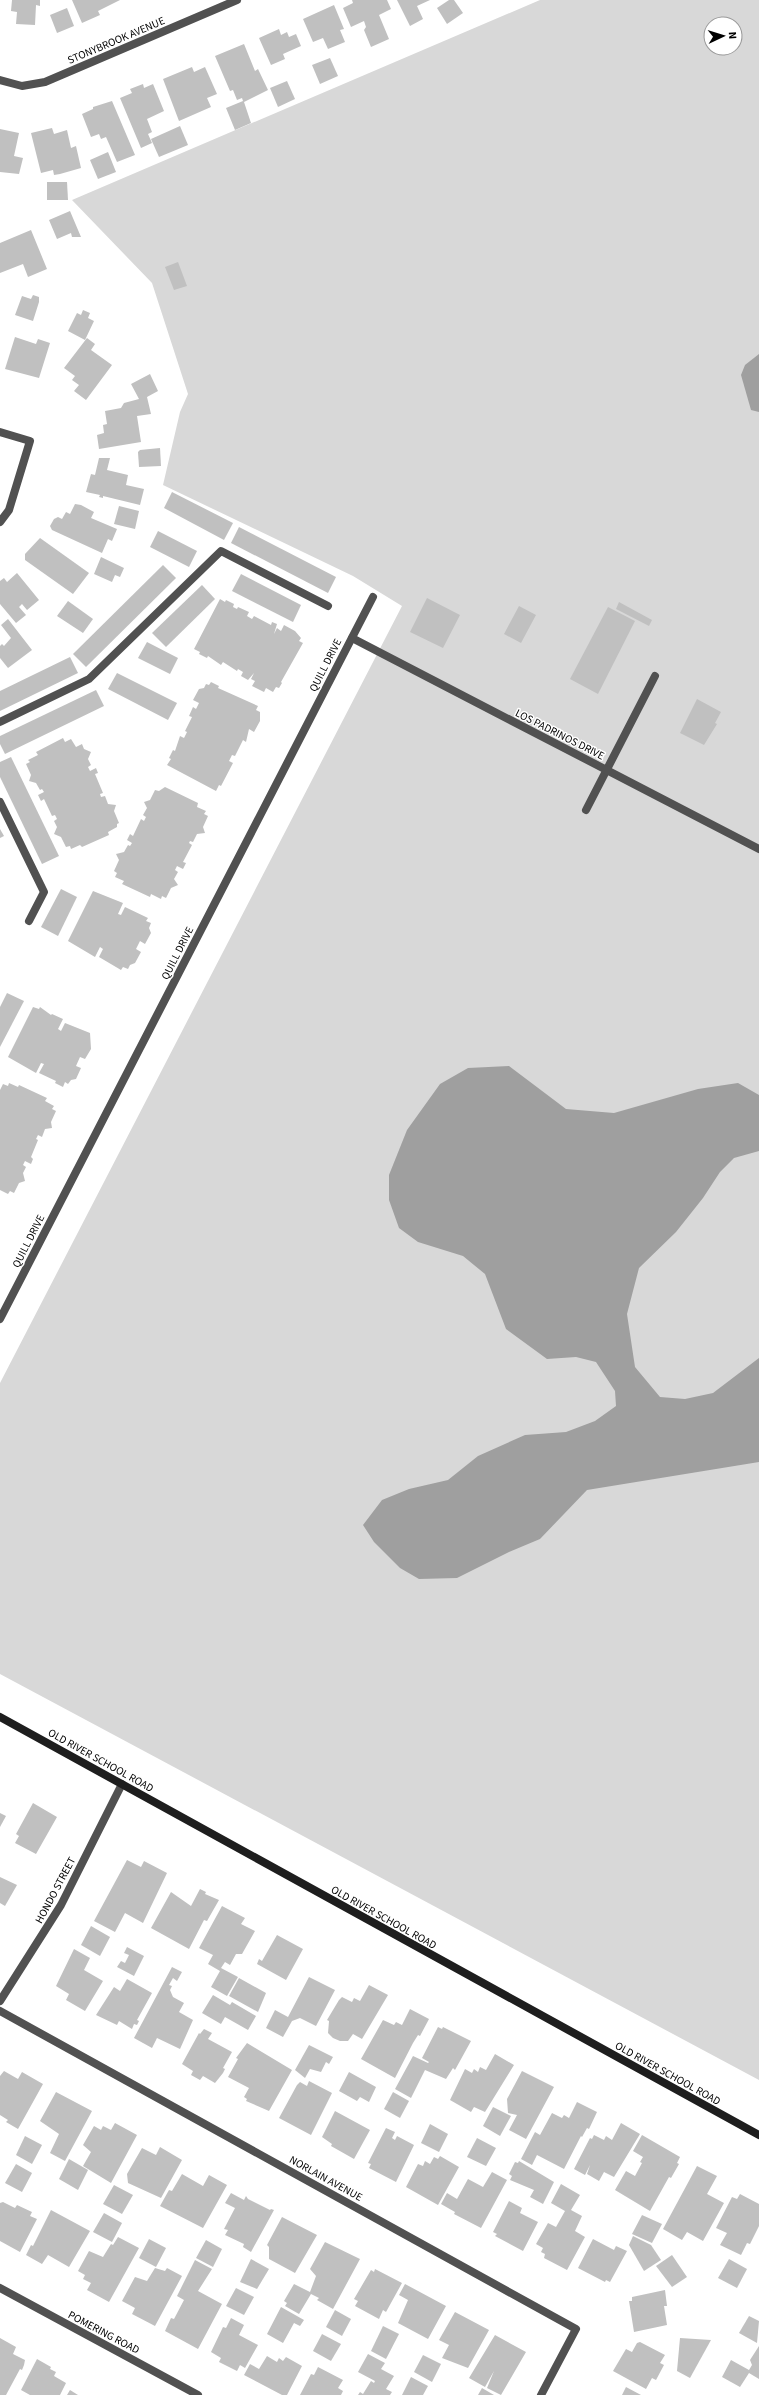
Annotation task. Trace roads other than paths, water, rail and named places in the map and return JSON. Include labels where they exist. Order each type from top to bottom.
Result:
[{"type":"main road","name":"OLD RIVER SCHOOL ROAD","points":[[0,1717],[759,2135]]},
{"type":"street","name":"STONYBROOK AVENUE","points":[[0,81],[22,86],[45,82],[237,0]]},
{"type":"street","points":[[0,432],[30,441],[9,510],[0,522]]},
{"type":"street","points":[[0,722],[89,679],[221,551],[328,606]]},
{"type":"street","name":"QUILL DRIVE","points":[[0,1319],[373,597]]},
{"type":"street","name":"LOS PADRINOS DRIVE","points":[[352,638],[759,849]]},
{"type":"street","points":[[586,810],[655,676]]},
{"type":"street","points":[[0,802],[44,892],[29,921]]},
{"type":"street","name":"HONDO STREET","points":[[0,2001],[61,1905],[122,1784]]},
{"type":"street","name":"NORLAIN AVENUE","points":[[0,2011],[576,2329],[542,2395]]},
{"type":"street","name":"POMERING ROAD","points":[[0,2288],[198,2395]]}]
